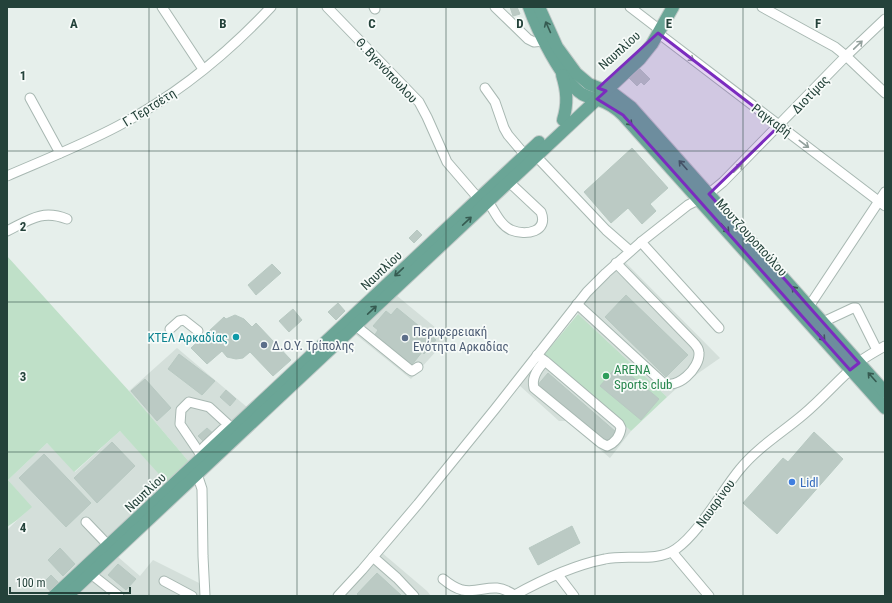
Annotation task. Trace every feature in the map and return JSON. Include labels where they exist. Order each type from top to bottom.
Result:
[{"type":"main road","points":[[529,7],[544,41],[559,66],[578,91],[597,94]]},
{"type":"main road","points":[[539,7],[557,47],[565,59],[582,79],[590,84],[597,94]]},
{"type":"main road","points":[[659,32],[673,7]]},
{"type":"main road","name":"Ναυπλίου","points":[[53,596],[108,545],[194,471],[356,326],[483,200],[597,94],[659,32]]},
{"type":"main road","name":"Ναυπλίου","points":[[67,596],[194,471],[203,458],[419,253],[483,200],[509,182],[563,120],[630,69],[648,50],[659,32]]},
{"type":"main road","points":[[559,66],[566,88],[567,97],[567,106],[563,120]]},
{"type":"main road","points":[[630,69],[625,79],[623,93],[631,107]]},
{"type":"main road","name":"Μουτζουροπούλου","points":[[597,94],[614,94],[631,107],[704,197],[854,366],[885,392]]},
{"type":"main road","name":"Μουτζουροπούλου","points":[[597,94],[623,115],[704,197]]},
{"type":"main road","name":"Μουτζουροπούλου","points":[[806,311],[823,322],[885,408]]},
{"type":"street","points":[[162,7],[203,69]]},
{"type":"street","name":"Γ. Τερτσέτη","points":[[7,176],[118,126],[142,113],[172,93],[247,33],[271,7]]},
{"type":"street","name":"Θ. Βγενόπουλου","points":[[327,7],[418,102],[427,117],[446,162],[483,200],[493,208],[497,217],[512,230],[534,232],[543,224],[541,212],[509,182]]},
{"type":"street","points":[[495,7],[528,39],[534,42],[544,41]]},
{"type":"street","name":"Ραγκαβή","points":[[630,7],[659,32],[779,126],[882,204]]},
{"type":"street","points":[[762,7],[827,42],[846,56],[885,93]]},
{"type":"street","name":"Διοτίμας","points":[[343,594],[495,409],[596,282],[641,242],[688,205],[704,197],[740,166],[846,56],[885,19]]},
{"type":"street","points":[[485,88],[495,102],[508,135],[531,155],[595,219],[630,251]]},
{"type":"street","points":[[30,98],[60,153]]},
{"type":"street","points":[[806,311],[882,204],[885,192]]},
{"type":"street","points":[[7,231],[39,216],[48,214],[57,215],[67,219]]},
{"type":"street","points":[[641,242],[719,328]]},
{"type":"street","points":[[577,304],[662,382],[669,385],[675,384],[691,371],[697,362],[700,353],[699,349],[616,263]]},
{"type":"street","points":[[823,322],[856,308],[882,348]]},
{"type":"street","points":[[170,329],[179,321],[184,320],[198,331]]},
{"type":"street","points":[[356,326],[408,369],[412,370],[418,368]]},
{"type":"street","name":"Ναυαρίνου","points":[[513,596],[558,575],[605,559],[659,556],[672,552],[682,545],[695,531],[733,478],[754,454],[805,414],[854,366],[882,348]]},
{"type":"street","points":[[538,355],[619,424],[621,428],[620,433],[612,443],[608,446],[601,443],[534,388],[533,382],[535,374],[545,361]]},
{"type":"street","points":[[203,458],[180,424],[181,410],[189,402],[209,407],[233,429]]},
{"type":"street","points":[[194,471],[202,489],[205,596]]},
{"type":"street","points":[[86,522],[108,545]]},
{"type":"street","points":[[672,552],[709,596]]},
{"type":"street","points":[[374,557],[414,596]]},
{"type":"street","points":[[91,574],[119,596]]},
{"type":"street","points":[[558,575],[574,596]]},
{"type":"street","points":[[443,579],[453,586],[461,589],[467,590],[489,587],[509,592],[513,596]]},
{"type":"street","points":[[164,581],[192,596]]},
{"type":"highlighted area","points":[[658,33],[779,126],[709,194],[859,363],[850,370],[623,115],[597,99],[606,91],[598,88]]},
{"type":"shaded area","points":[[624,261],[720,358],[677,388],[667,397],[578,314],[578,310],[597,286]]},
{"type":"shaded area","points":[[396,295],[448,338],[411,379],[355,334]]},
{"type":"shaded area","points":[[177,348],[248,408],[190,463],[129,391]]},
{"type":"shaded area","points":[[544,355],[631,431],[610,458],[566,421],[559,421],[519,385]]},
{"type":"shaded area","points":[[120,431],[168,483],[118,557],[140,576],[153,560],[201,584],[201,596],[7,596],[7,530],[31,507],[8,480],[47,443],[75,472]]},
{"type":"shaded area","points":[[381,552],[427,591],[431,596],[341,596]]},
{"type":"green space","points":[[7,256],[129,391],[190,463],[167,483],[120,431],[74,472],[47,443],[8,480],[32,507],[7,527]]},
{"type":"green space","name":"ARENA Sports club","points":[[578,314],[667,397],[631,431],[544,355]]},
{"type":"building","points":[[510,7],[517,7],[520,14],[513,16]]},
{"type":"building","points":[[639,68],[650,79],[644,85],[641,82],[637,86],[629,78]]},
{"type":"building","points":[[632,148],[668,188],[650,204],[656,211],[642,224],[628,208],[611,223],[584,192]]},
{"type":"building","points":[[417,230],[422,235],[414,243],[409,238]]},
{"type":"building","points":[[272,264],[281,273],[256,295],[248,285]]},
{"type":"building","points":[[626,295],[688,355],[666,377],[605,317]]},
{"type":"building","points":[[338,303],[345,311],[336,320],[328,312]]},
{"type":"building","name":"Περιφερειακή Ενότητα Αρκαδίας","points":[[397,308],[436,340],[424,354],[422,352],[411,366],[374,336],[378,330],[373,326],[386,311],[391,315]]},
{"type":"building","points":[[293,309],[302,320],[289,332],[279,321]]},
{"type":"building","name":"ΚΤΕΛ Αρκαδίας","points":[[235,315],[244,319],[252,327],[256,323],[291,360],[273,376],[250,352],[243,358],[236,359],[227,357],[222,351],[207,364],[191,348],[224,317],[226,319]]},
{"type":"building","points":[[179,354],[215,381],[202,395],[168,369]]},
{"type":"building","points":[[618,365],[659,399],[641,420],[600,386]]},
{"type":"building","points":[[548,373],[616,432],[605,445],[536,387]]},
{"type":"building","points":[[145,379],[171,408],[157,421],[131,391]]},
{"type":"building","points":[[226,390],[236,399],[230,406],[220,397]]},
{"type":"building","points":[[207,428],[215,435],[206,444],[198,436]]},
{"type":"building","name":"Lidl","points":[[814,432],[843,459],[777,534],[743,503],[783,458],[788,462]]},
{"type":"building","points":[[112,442],[135,466],[97,503],[74,478]]},
{"type":"building","points":[[44,454],[91,503],[66,527],[19,478]]},
{"type":"building","points":[[572,526],[580,543],[538,565],[529,548]]},
{"type":"building","points":[[60,548],[75,564],[63,576],[48,560]]},
{"type":"building","points":[[118,564],[136,579],[126,590],[108,575]]},
{"type":"building","points":[[377,573],[402,596],[359,596],[357,594]]},
{"type":"building","points":[[51,575],[59,583],[51,592],[43,583]]},
{"type":"place","name":"ΚΤΕΛ Αρκαδίας","points":[[236,337]]},
{"type":"place","name":"Περιφερειακή Ενότητα Αρκαδίας","points":[[405,338]]},
{"type":"place","name":"Δ.Ο.Υ. Τρίπολης","points":[[264,345]]},
{"type":"place","name":"ARENA Sports club","points":[[606,376]]},
{"type":"place","name":"Lidl","points":[[792,482]]}]
